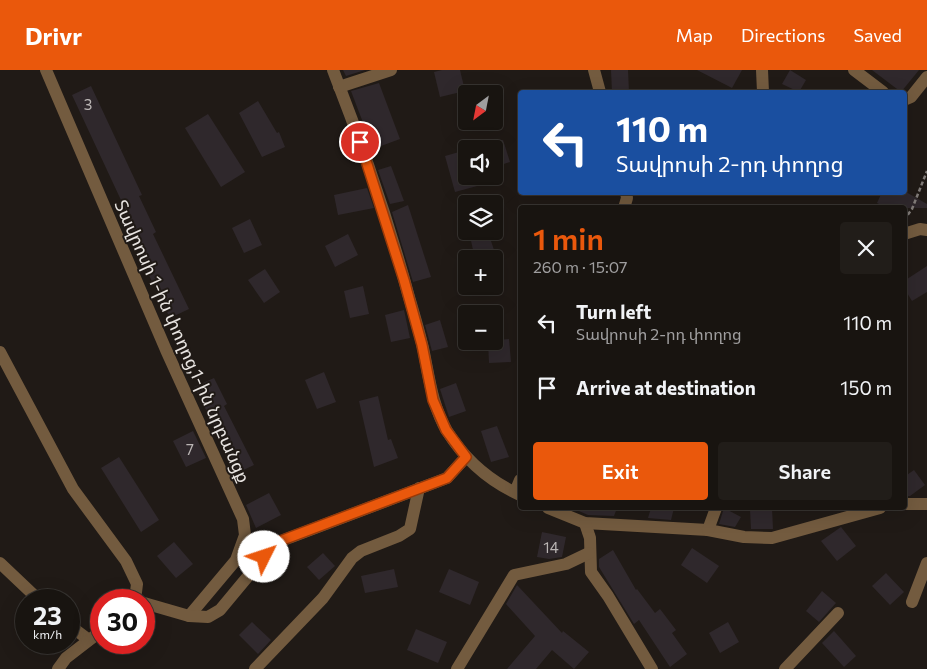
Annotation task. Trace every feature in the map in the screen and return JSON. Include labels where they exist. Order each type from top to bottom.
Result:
[{"type":"street","name":"Տավրոսի 1-ին փողոց,1-ին նրբանցք","points":[[46,70],[166,350],[243,519],[245,535],[236,560],[188,616]]},
{"type":"street","points":[[333,70],[360,142],[393,242],[422,345],[433,400],[446,430],[466,457],[486,476],[517,494]]},
{"type":"street","points":[[339,87],[391,70]]},
{"type":"street","points":[[594,70],[599,90]]},
{"type":"street","points":[[762,70],[763,90]]},
{"type":"street","points":[[854,70],[880,90]]},
{"type":"street","points":[[907,99],[911,97],[927,77]]},
{"type":"street","points":[[907,233],[920,229],[927,230]]},
{"type":"street","points":[[0,352],[73,489],[126,561],[137,584],[136,589]]},
{"type":"street","points":[[155,606],[188,616],[208,617],[220,610],[264,557],[280,541],[447,478],[466,457]]},
{"type":"street","points":[[255,669],[323,598],[352,558],[361,551],[410,530],[419,488]]},
{"type":"street","points":[[907,504],[927,504]]},
{"type":"street","points":[[553,510],[585,523],[708,530],[744,537],[772,538],[873,510]]},
{"type":"street","points":[[708,530],[715,510]]},
{"type":"street","points":[[585,523],[590,538],[591,572],[652,669]]},
{"type":"street","points":[[457,669],[514,575],[566,564],[589,553]]},
{"type":"street","points":[[0,563],[27,589]]},
{"type":"street","points":[[912,602],[927,564]]},
{"type":"street","points":[[785,669],[838,613]]},
{"type":"street","points":[[58,669],[66,658],[90,640],[80,633]]},
{"type":"path","points":[[907,216],[912,209],[927,171]]},
{"type":"building","points":[[343,70],[365,70],[346,76]]},
{"type":"building","points":[[460,70],[464,85],[458,85],[458,93],[440,97],[434,72]]},
{"type":"building","points":[[611,70],[628,70],[629,90],[612,90]]},
{"type":"building","points":[[697,70],[742,70],[732,88]]},
{"type":"building","points":[[790,70],[806,80],[800,90],[795,90],[782,84]]},
{"type":"building","points":[[872,70],[919,70],[903,90],[898,90]]},
{"type":"building","points":[[379,83],[400,139],[373,149],[351,91]]},
{"type":"building","points":[[91,86],[142,195],[139,196],[156,232],[153,234],[189,309],[170,318],[139,255],[142,253],[124,215],[127,213],[72,95]]},
{"type":"building","points":[[258,101],[277,133],[279,132],[285,147],[262,157],[239,113]]},
{"type":"building","points":[[208,114],[245,172],[221,187],[185,128]]},
{"type":"building","points":[[503,140],[510,162],[503,164]]},
{"type":"building","points":[[458,152],[458,185],[477,186],[455,192],[445,156]]},
{"type":"building","points":[[391,166],[404,201],[390,204],[378,170]]},
{"type":"building","points":[[367,188],[374,208],[338,215],[334,195]]},
{"type":"building","points":[[907,193],[927,204],[927,208],[907,208],[907,205],[881,205],[877,203],[881,195],[907,195]]},
{"type":"building","points":[[408,205],[431,277],[413,282],[392,212]]},
{"type":"building","points":[[250,219],[262,245],[244,253],[232,228]]},
{"type":"building","points":[[348,234],[358,255],[335,267],[325,246]]},
{"type":"building","points":[[471,240],[491,240],[494,250],[473,250]]},
{"type":"building","points":[[927,266],[927,292],[912,301],[907,293],[907,279]]},
{"type":"building","points":[[265,269],[280,292],[264,303],[248,280]]},
{"type":"building","points":[[363,286],[369,314],[350,318],[344,291]]},
{"type":"building","points":[[404,310],[410,338],[391,342],[385,315]]},
{"type":"building","points":[[440,320],[448,347],[432,351],[425,325]]},
{"type":"building","points":[[509,339],[511,362],[489,363],[488,350],[503,350],[503,340]]},
{"type":"building","points":[[324,372],[336,402],[317,409],[305,380]]},
{"type":"building","points":[[214,378],[227,404],[224,406],[254,465],[235,474],[222,448],[225,446],[194,387]]},
{"type":"building","points":[[456,383],[466,411],[449,417],[440,389]]},
{"type":"building","points":[[378,396],[388,440],[391,439],[398,458],[374,467],[359,401]]},
{"type":"building","points":[[497,426],[509,457],[491,462],[481,431]]},
{"type":"building","points":[[193,431],[206,458],[186,467],[173,441]]},
{"type":"building","points":[[119,457],[159,520],[141,532],[101,468]]},
{"type":"building","points":[[914,470],[925,485],[910,496],[907,496],[907,475]]},
{"type":"building","points":[[269,493],[281,515],[256,528],[246,505]]},
{"type":"building","points":[[577,510],[616,510],[614,516],[588,515]]},
{"type":"building","points":[[650,510],[674,510],[671,520],[648,518]]},
{"type":"building","points":[[723,510],[728,510],[741,517],[735,527],[719,524]]},
{"type":"building","points":[[750,510],[772,510],[773,529],[751,529]]},
{"type":"building","points":[[841,527],[856,546],[837,561],[821,541]]},
{"type":"building","points":[[542,532],[566,537],[562,557],[549,559],[537,557]]},
{"type":"building","points":[[174,542],[193,564],[176,578],[157,556]]},
{"type":"building","points":[[692,548],[719,566],[707,583],[681,565]]},
{"type":"building","points":[[613,550],[636,590],[655,613],[660,609],[676,630],[672,633],[687,654],[670,667],[639,620],[634,624],[599,567],[599,559]]},
{"type":"building","points":[[323,553],[335,566],[319,580],[307,567]]},
{"type":"building","points":[[394,569],[398,587],[365,593],[361,576]]},
{"type":"building","points":[[449,569],[479,582],[470,605],[439,592]]},
{"type":"building","points":[[886,573],[904,592],[890,605],[872,586]]},
{"type":"building","points":[[517,585],[562,633],[563,631],[589,652],[574,669],[552,650],[536,669],[507,669],[535,636],[506,604]]},
{"type":"building","points":[[822,591],[836,603],[819,622],[806,611]]},
{"type":"building","points":[[252,622],[271,640],[258,654],[239,635]]},
{"type":"building","points":[[728,622],[739,642],[720,653],[709,633]]},
{"type":"building","points":[[416,629],[447,642],[438,663],[407,650]]},
{"type":"building","points":[[834,631],[856,656],[844,667],[822,643]]},
{"type":"route","points":[[264,557],[280,541],[447,478],[466,457],[446,430],[433,400],[422,345],[404,280],[360,142]]}]
